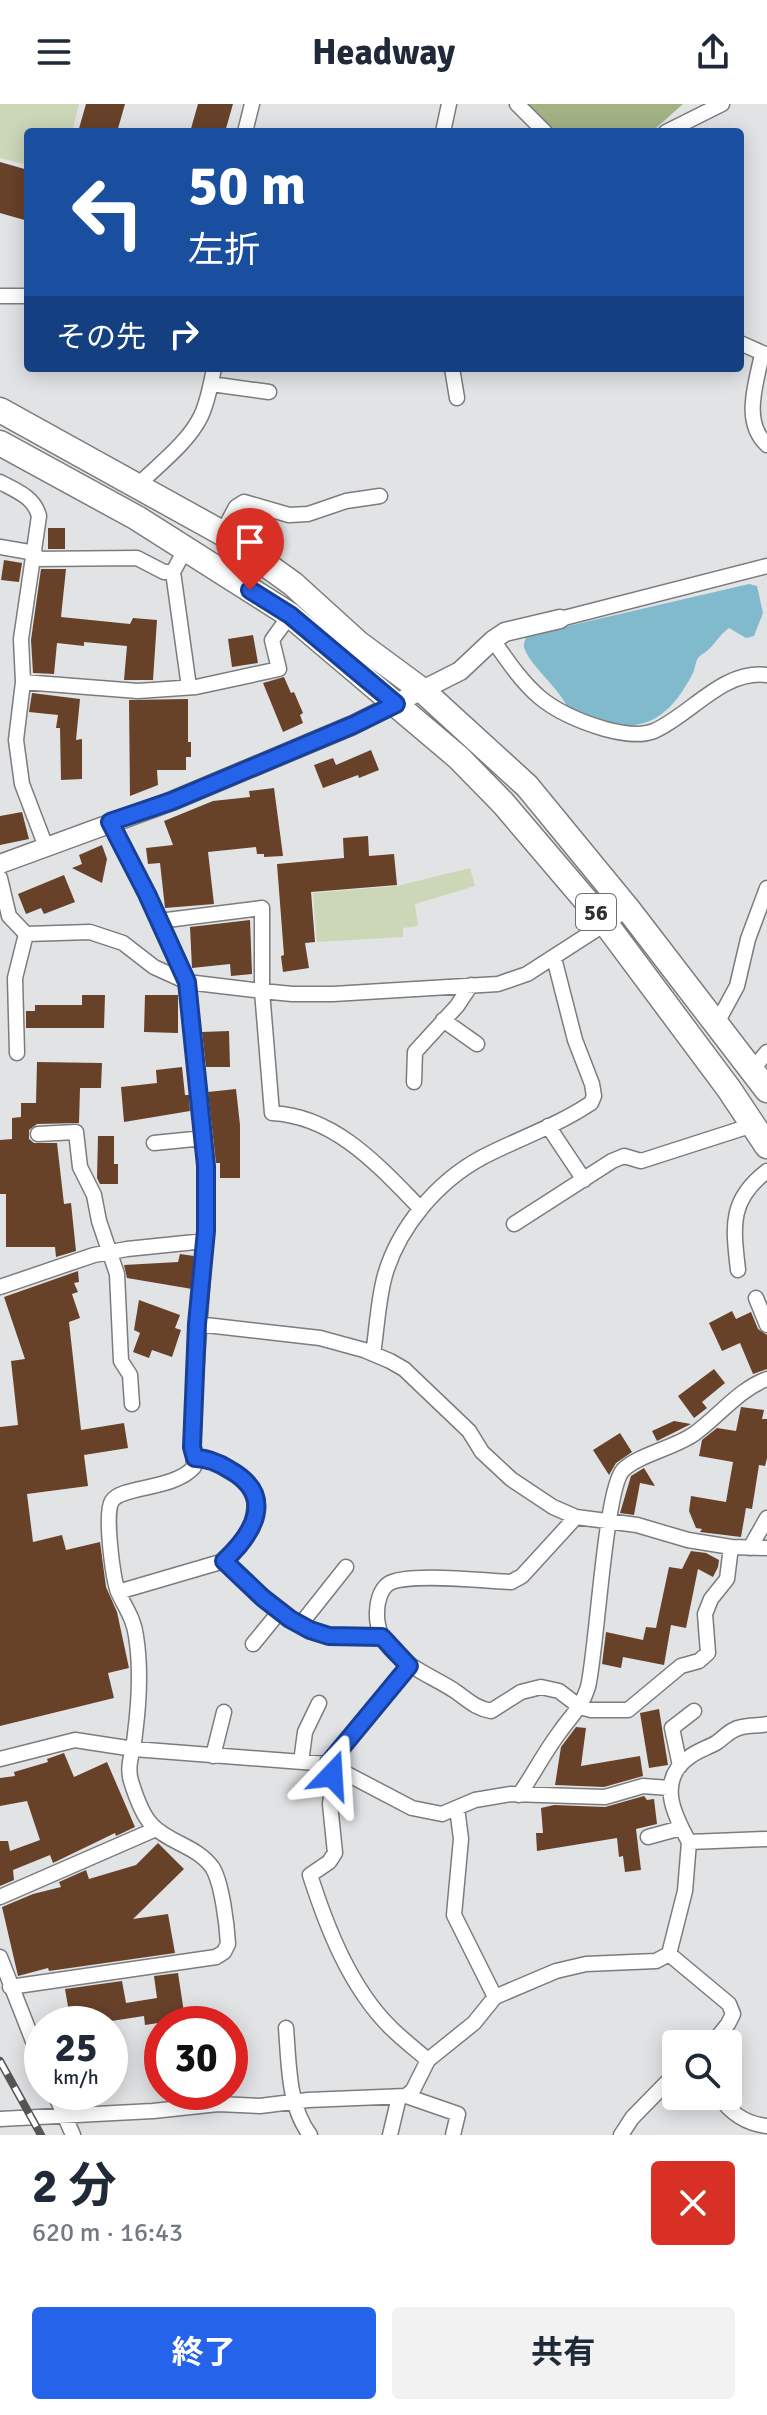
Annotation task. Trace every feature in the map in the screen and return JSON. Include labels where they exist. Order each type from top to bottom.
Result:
[{"type":"highway","name":"56","points":[[0,410],[222,533],[293,584],[358,643],[423,691],[527,786],[717,1023],[760,1061],[767,1090]]},
{"type":"highway","name":"56","points":[[0,443],[186,548],[290,615],[459,758],[503,803],[606,924],[767,1146]]},
{"type":"street","points":[[246,128],[252,104]]},
{"type":"street","points":[[444,128],[449,104]]},
{"type":"street","points":[[517,104],[541,128]]},
{"type":"street","points":[[674,128],[722,104]]},
{"type":"street","points":[[0,296],[24,296]]},
{"type":"street","points":[[744,345],[764,354],[752,407],[753,426],[767,445]]},
{"type":"street","points":[[137,486],[200,419],[213,372]]},
{"type":"street","points":[[453,372],[457,398]]},
{"type":"street","points":[[211,384],[269,392]]},
{"type":"street","points":[[0,482],[36,505],[39,516],[21,639],[23,682],[16,740],[22,784],[46,847]]},
{"type":"street","points":[[222,533],[236,507],[244,502],[289,515],[308,514],[346,501],[380,496]]},
{"type":"street","points":[[0,547],[35,556],[137,558],[164,572],[173,572]]},
{"type":"street","points":[[186,548],[173,572],[189,687]]},
{"type":"street","points":[[0,864],[172,801],[353,725],[460,671],[505,632],[767,566]]},
{"type":"street","points":[[23,682],[138,691],[189,687],[279,669],[272,640],[290,615]]},
{"type":"street","points":[[493,640],[522,681],[540,700],[561,714],[624,734],[652,732],[738,676],[767,675]]},
{"type":"street","points":[[0,740],[16,740]]},
{"type":"street","points":[[10,1987],[216,1957],[224,1952],[228,1944],[213,1868],[201,1855],[150,1823],[131,1780],[129,1762],[134,1749],[138,1674],[136,1636],[130,1611],[118,1592],[114,1576],[109,1513],[112,1501],[119,1495],[174,1482],[194,1467],[192,1447],[197,1324],[205,1241],[206,1166],[187,982],[110,822]]},
{"type":"street","points":[[0,878],[9,916],[26,934],[90,932],[123,943],[154,967],[187,982],[292,994],[498,984],[527,974],[628,909]]},
{"type":"street","points":[[717,1023],[737,986],[748,939],[767,888]]},
{"type":"street","points":[[159,921],[262,908],[262,991],[272,1113],[295,1114],[340,1135],[369,1156],[421,1209]]},
{"type":"street","points":[[17,1053],[15,978],[26,934]]},
{"type":"street","points":[[373,1354],[384,1278],[393,1251],[421,1209],[438,1190],[478,1160],[591,1103],[594,1096],[575,1040],[554,958]]},
{"type":"street","points":[[414,1082],[415,1052],[471,985]]},
{"type":"street","points":[[0,1001],[16,999]]},
{"type":"street","points":[[443,1020],[477,1044]]},
{"type":"street","points":[[514,1224],[624,1156],[641,1161],[753,1125]]},
{"type":"street","points":[[548,1126],[584,1180]]},
{"type":"street","points":[[38,1134],[76,1132],[80,1167],[94,1195],[117,1274],[121,1361],[130,1375],[132,1404]]},
{"type":"street","points":[[154,1143],[204,1138]]},
{"type":"street","points":[[738,1270],[736,1212],[750,1184],[767,1171]]},
{"type":"street","points":[[0,1287],[109,1252],[205,1241]]},
{"type":"street","points":[[756,1298],[767,1325]]},
{"type":"street","points":[[197,1324],[320,1338],[373,1354],[404,1369],[469,1431],[482,1452],[511,1479],[553,1507],[576,1517],[637,1525],[688,1540],[731,1547],[767,1548]]},
{"type":"street","points":[[519,1795],[559,1732],[580,1707],[588,1687],[612,1496],[622,1472],[685,1440],[750,1387],[767,1379]]},
{"type":"street","points":[[118,1592],[224,1561],[240,1546],[252,1528],[256,1495],[247,1482],[233,1471],[206,1458],[195,1458]]},
{"type":"street","points":[[576,1517],[522,1576],[511,1582],[417,1578],[388,1584],[377,1606],[376,1620],[382,1637],[409,1666],[455,1691],[479,1709],[491,1711],[521,1692],[541,1687],[559,1691],[580,1707],[591,1710],[628,1710],[681,1666],[699,1661],[708,1653],[705,1614],[711,1599],[727,1579],[731,1547]]},
{"type":"street","points":[[750,1548],[767,1518]]},
{"type":"street","points":[[224,1561],[300,1625],[329,1636],[382,1637]]},
{"type":"street","points":[[300,1625],[346,1567]]},
{"type":"street","points":[[253,1644],[280,1611]]},
{"type":"street","points":[[409,1666],[332,1766],[330,1804],[335,1853],[329,1862],[310,1875],[344,1961],[366,1998],[389,2027],[428,2060]]},
{"type":"street","points":[[301,1762],[305,1732],[319,1703]]},
{"type":"street","points":[[680,1766],[672,1728],[694,1711]]},
{"type":"street","points":[[213,1756],[224,1712]]},
{"type":"street","points":[[390,2135],[402,2096],[413,2090],[428,2060],[474,2023],[495,1997],[556,1971],[586,1964],[656,1961],[669,1954],[685,1891],[689,1842],[674,1816],[669,1788],[686,1759],[719,1742],[726,1733],[741,1727],[767,1724]]},
{"type":"street","points":[[0,1759],[75,1740],[134,1749],[301,1762],[332,1766],[412,1808],[442,1814],[475,1800],[519,1795],[605,1797],[643,1786],[669,1788]]},
{"type":"street","points":[[457,1808],[461,1839],[454,1915],[495,1997]]},
{"type":"street","points":[[648,1837],[681,1828]]},
{"type":"street","points":[[0,1897],[156,1829]]},
{"type":"street","points":[[689,1842],[767,1839]]},
{"type":"street","points":[[669,1954],[729,2004],[733,2014],[723,2030]]},
{"type":"street","points":[[0,1957],[24,2021]]},
{"type":"street","points":[[286,2028],[295,2102],[302,2124],[310,2135]]},
{"type":"street","points":[[621,2135],[632,2118],[662,2087]]},
{"type":"street","points":[[0,2119],[153,2111],[218,2104],[260,2106],[402,2096],[458,2114],[453,2135]]},
{"type":"street","points":[[62,2110],[73,2135]]},
{"type":"street","points":[[730,2110],[744,2119],[767,2126]]},
{"type":"green space","points":[[0,104],[79,104],[73,128],[24,128],[24,164],[0,158]]},
{"type":"green space","points":[[514,104],[683,104],[656,128],[539,128]]},
{"type":"green space","points":[[470,868],[475,886],[415,904],[418,926],[403,928],[403,937],[317,942],[313,893],[397,886]]},
{"type":"water","points":[[749,584],[757,586],[763,613],[754,636],[746,638],[729,628],[698,658],[680,695],[654,719],[640,724],[608,723],[569,710],[524,648],[526,637],[538,633]]},
{"type":"building","points":[[86,104],[125,104],[118,128],[79,128]]},
{"type":"building","points":[[198,104],[233,104],[226,128],[191,128]]},
{"type":"building","points":[[0,162],[24,169],[24,220],[0,213]]},
{"type":"building","points":[[48,528],[65,528],[65,549],[48,549]]},
{"type":"building","points":[[4,560],[22,563],[19,582],[1,580]]},
{"type":"building","points":[[41,569],[66,569],[61,617],[130,624],[133,618],[157,620],[153,680],[124,680],[127,646],[84,642],[84,646],[57,643],[54,674],[33,673],[31,640]]},
{"type":"building","points":[[253,635],[258,663],[232,667],[228,639]]},
{"type":"building","points":[[284,677],[303,713],[300,715],[303,723],[283,732],[263,683]]},
{"type":"building","points":[[32,693],[80,699],[76,740],[82,739],[82,779],[61,780],[60,728],[56,728],[58,715],[29,712]]},
{"type":"building","points":[[188,699],[191,757],[186,757],[186,770],[157,770],[158,785],[130,796],[129,700]]},
{"type":"building","points":[[371,750],[379,770],[323,788],[314,765],[333,758],[336,765]]},
{"type":"building","points":[[274,788],[283,856],[264,857],[264,854],[257,854],[256,847],[208,852],[214,904],[165,908],[160,863],[148,864],[146,848],[173,845],[164,821],[213,801],[250,797],[249,791]]},
{"type":"building","points":[[22,812],[29,839],[0,845],[0,816]]},
{"type":"building","points":[[368,836],[369,856],[394,854],[397,885],[311,892],[315,942],[305,943],[309,968],[283,972],[277,864],[344,858],[343,838]]},
{"type":"building","points":[[102,845],[107,859],[102,883],[72,868],[82,864],[79,855]]},
{"type":"building","points":[[64,875],[75,902],[44,914],[41,908],[26,914],[18,894]]},
{"type":"building","points":[[250,920],[252,974],[231,976],[230,964],[192,968],[190,927]]},
{"type":"building","points":[[82,995],[105,995],[104,1028],[26,1028],[26,1011],[35,1011],[35,1005],[82,1005]]},
{"type":"building","points":[[145,995],[178,995],[178,1033],[144,1032]]},
{"type":"building","points":[[229,1031],[230,1067],[206,1067],[202,1032]]},
{"type":"building","points":[[37,1062],[102,1063],[101,1088],[80,1088],[79,1123],[37,1124],[29,1130],[29,1139],[34,1143],[57,1143],[64,1204],[71,1203],[76,1251],[56,1257],[55,1247],[6,1247],[6,1194],[0,1194],[0,1140],[12,1139],[12,1118],[21,1117],[21,1103],[36,1103]]},
{"type":"building","points":[[182,1067],[190,1111],[124,1122],[121,1087],[157,1083],[156,1070]]},
{"type":"building","points":[[236,1089],[240,1178],[220,1178],[208,1092]]},
{"type":"building","points":[[98,1136],[114,1136],[118,1184],[100,1184],[97,1178]]},
{"type":"building","points":[[180,1254],[194,1256],[192,1289],[127,1278],[124,1265],[178,1262]]},
{"type":"building","points":[[78,1271],[79,1282],[74,1283],[78,1292],[72,1294],[80,1318],[69,1322],[81,1430],[124,1423],[128,1448],[84,1455],[88,1486],[27,1494],[33,1542],[62,1535],[66,1550],[100,1542],[106,1587],[117,1612],[129,1668],[108,1673],[114,1698],[0,1726],[0,1427],[18,1425],[11,1361],[25,1359],[4,1297]]},
{"type":"building","points":[[139,1300],[180,1315],[175,1328],[181,1330],[172,1357],[152,1350],[149,1358],[133,1352],[140,1333],[134,1330]]},
{"type":"building","points":[[732,1311],[736,1319],[751,1312],[758,1329],[767,1335],[767,1369],[753,1374],[740,1343],[722,1351],[709,1323]]},
{"type":"building","points":[[714,1369],[725,1383],[702,1402],[707,1408],[694,1418],[678,1396]]},
{"type":"building","points":[[741,1407],[764,1410],[762,1419],[767,1419],[767,1458],[765,1466],[759,1465],[752,1509],[746,1508],[741,1537],[700,1532],[702,1529],[696,1528],[689,1511],[691,1496],[726,1502],[733,1462],[699,1456],[702,1440],[717,1428],[736,1431]]},
{"type":"building","points":[[674,1421],[691,1424],[657,1441],[652,1431]]},
{"type":"building","points":[[620,1433],[632,1452],[616,1463],[609,1475],[593,1450]]},
{"type":"building","points":[[644,1468],[655,1486],[640,1483],[634,1515],[620,1513],[631,1476]]},
{"type":"building","points":[[691,1551],[706,1553],[719,1560],[718,1567],[713,1577],[698,1569],[686,1628],[671,1625],[664,1665],[623,1657],[621,1668],[602,1664],[606,1632],[643,1640],[646,1627],[656,1628],[669,1567],[682,1569]]},
{"type":"building","points":[[659,1709],[668,1765],[649,1768],[640,1713]]},
{"type":"building","points":[[576,1727],[586,1728],[581,1766],[640,1756],[643,1776],[604,1787],[555,1785],[561,1747]]},
{"type":"building","points":[[64,1753],[74,1777],[107,1762],[135,1827],[116,1836],[115,1833],[53,1863],[50,1855],[13,1870],[14,1880],[0,1886],[0,1841],[8,1841],[10,1851],[40,1840],[27,1801],[0,1806],[0,1778],[15,1776],[14,1772],[48,1762],[47,1759]]},
{"type":"building","points":[[644,1796],[647,1800],[654,1799],[657,1824],[636,1829],[641,1870],[625,1872],[623,1856],[619,1857],[617,1838],[537,1851],[536,1833],[543,1833],[541,1808],[554,1805],[605,1807]]},
{"type":"building","points":[[158,1843],[184,1869],[133,1919],[168,1914],[175,1953],[49,1971],[48,1968],[18,1976],[2,1907],[61,1887],[59,1882],[86,1870],[89,1879],[136,1865]]},
{"type":"building","points":[[178,1973],[183,2006],[144,2006],[144,2016],[128,2018],[128,2006],[68,2006],[65,1989],[122,1981],[126,2003],[157,1998],[154,1976]]},
{"type":"railway","points":[[0,2061],[41,2135]]},
{"type":"route","points":[[250,590],[290,615],[396,704],[172,801],[110,822],[187,982],[206,1166],[206,1231],[197,1324],[192,1447],[195,1458],[206,1458],[233,1471],[247,1482],[256,1495],[252,1528],[240,1546],[224,1561],[290,1619],[329,1636],[382,1637],[409,1666],[328,1764],[335,1767],[332,1775]]}]
